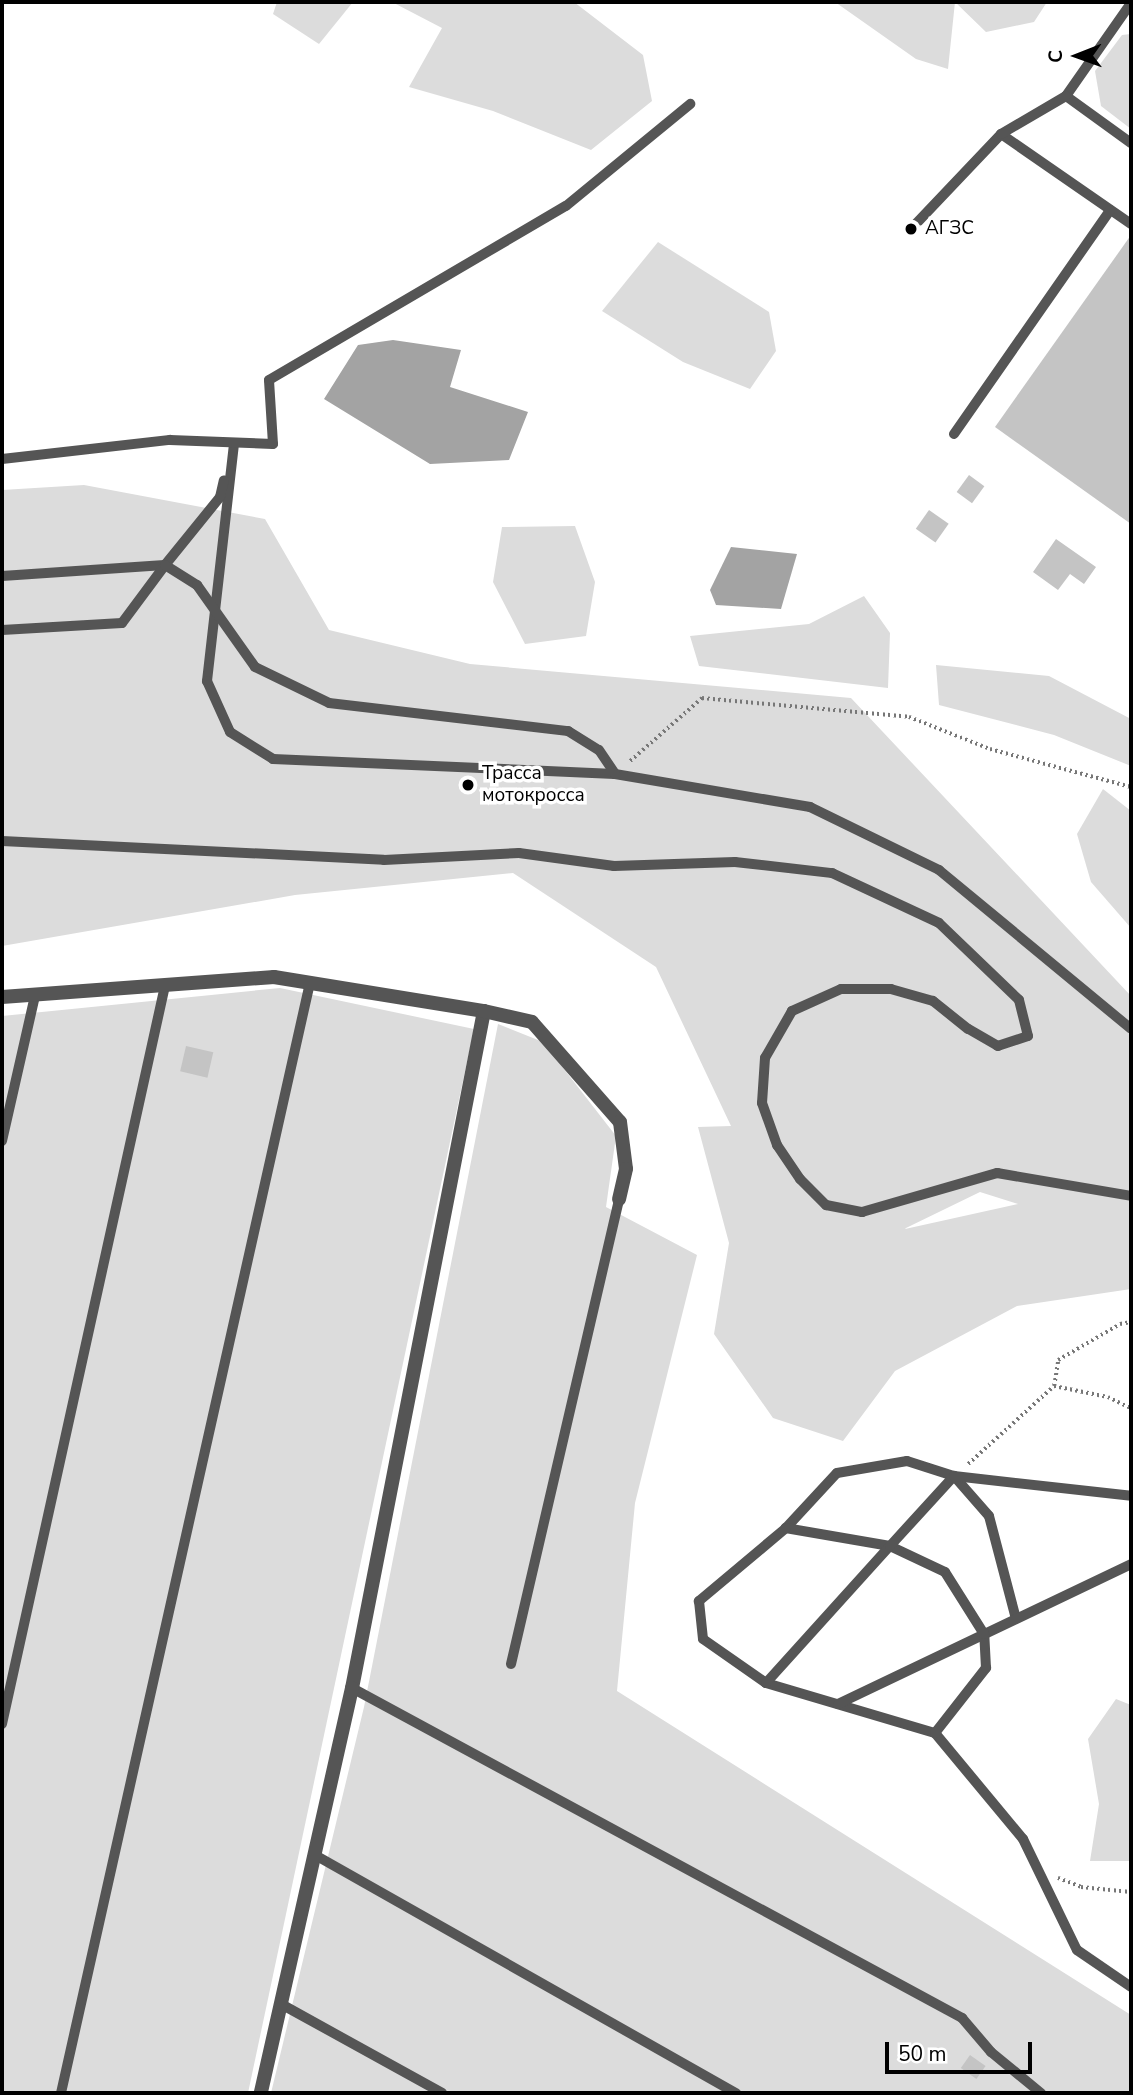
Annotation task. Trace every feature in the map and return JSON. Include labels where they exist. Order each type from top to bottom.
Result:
[{"type":"street","points":[[2,997],[274,977],[484,1011],[532,1022],[620,1122],[626,1169],[619,1199]]},
{"type":"street","points":[[261,2093],[352,1688],[484,1011]]},
{"type":"lane","points":[[911,229],[1001,134],[1066,96],[1131,3]]},
{"type":"lane","points":[[1066,96],[1131,143]]},
{"type":"lane","points":[[2,458],[170,440],[273,444],[269,380],[566,206],[690,104]]},
{"type":"lane","points":[[1001,134],[1131,224]]},
{"type":"lane","points":[[954,434],[1110,210]]},
{"type":"lane","points":[[2,630],[122,623],[220,497],[234,444]]},
{"type":"lane","points":[[234,444],[207,681],[230,732],[272,759],[615,774],[810,807],[939,870],[1131,1029]]},
{"type":"lane","points":[[2,576],[165,565],[197,585],[214,614],[255,667],[329,703],[568,731],[599,750],[615,774]]},
{"type":"lane","points":[[2,841],[384,860],[519,853],[614,866],[734,862],[832,873],[939,923],[1019,1000],[1027,1036],[998,1046],[933,1001],[891,989],[841,989],[792,1011],[765,1058],[762,1103],[777,1145],[800,1179],[826,1205],[862,1212],[997,1173],[1131,1196]]},
{"type":"lane","points":[[61,2093],[310,983]]},
{"type":"lane","points":[[2,1724],[164,986]]},
{"type":"lane","points":[[2,1140],[34,996]]},
{"type":"lane","points":[[511,1664],[619,1199]]},
{"type":"lane","points":[[1131,1496],[954,1476],[907,1461],[837,1473],[786,1528],[699,1601],[703,1639],[766,1683],[935,1733],[1023,1839],[1077,1950],[1131,1987]]},
{"type":"lane","points":[[766,1683],[954,1476]]},
{"type":"lane","points":[[954,1476],[989,1516],[1016,1619]]},
{"type":"lane","points":[[786,1528],[890,1546],[945,1573],[984,1634],[986,1668],[935,1733]]},
{"type":"lane","points":[[838,1704],[1131,1564]]},
{"type":"lane","points":[[352,1688],[962,2018],[991,2052],[1041,2093]]},
{"type":"lane","points":[[315,1855],[736,2093]]},
{"type":"lane","points":[[281,2004],[442,2093]]},
{"type":"path","points":[[615,774],[702,698],[909,717],[990,749],[1131,787]]},
{"type":"path","points":[[954,1476],[1054,1386],[1058,1360],[1120,1324],[1131,1322]]},
{"type":"path","points":[[1054,1386],[1108,1397],[1131,1408]]},
{"type":"path","points":[[1038,1871],[1081,1887],[1131,1892]]},
{"type":"shaded area","points":[[277,2],[353,2],[319,44],[273,14]]},
{"type":"shaded area","points":[[392,2],[574,2],[643,55],[652,101],[591,150],[493,111],[409,87],[442,28]]},
{"type":"shaded area","points":[[835,2],[955,2],[948,69],[916,59]]},
{"type":"shaded area","points":[[955,2],[1047,2],[1034,22],[986,32]]},
{"type":"shaded area","points":[[1131,34],[1131,129],[1101,106],[1095,71],[1122,35]]},
{"type":"shaded area","points":[[658,242],[769,312],[776,351],[750,389],[683,362],[602,311]]},
{"type":"shaded area","points":[[393,340],[461,350],[450,387],[528,412],[509,460],[430,464],[324,399],[358,345]]},
{"type":"shaded area","name":"Трасса мотокросса","points":[[84,485],[265,519],[329,630],[470,664],[851,698],[1131,996],[1131,1289],[1017,1306],[895,1371],[843,1441],[773,1418],[714,1334],[729,1243],[698,1127],[731,1126],[656,967],[513,873],[295,895],[2,946],[2,490]],"holes":[[[980,1192],[1018,1204],[905,1229]]]},
{"type":"shaded area","points":[[575,526],[595,582],[586,636],[525,644],[493,582],[502,527]]},
{"type":"shaded area","points":[[731,547],[797,554],[781,609],[716,605],[710,590]]},
{"type":"shaded area","points":[[864,596],[890,633],[888,688],[699,666],[690,636],[809,624]]},
{"type":"shaded area","points":[[936,665],[1049,676],[1131,719],[1131,766],[1054,735],[939,705]]},
{"type":"shaded area","points":[[1103,789],[1131,811],[1131,928],[1091,882],[1077,834]]},
{"type":"shaded area","points":[[280,988],[474,1029],[248,2093],[2,2093],[2,1016]]},
{"type":"shaded area","points":[[498,1024],[543,1042],[616,1136],[606,1207],[697,1255],[635,1503],[617,1691],[1131,2015],[1131,2093],[271,2093],[364,1707]]},
{"type":"shaded area","points":[[1116,1699],[1131,1705],[1131,1861],[1090,1861],[1099,1804],[1088,1739]]},
{"type":"building","points":[[1131,235],[1131,524],[995,427]]},
{"type":"building","points":[[969,475],[984,486],[972,503],[957,492]]},
{"type":"building","points":[[929,510],[949,524],[935,543],[916,529]]},
{"type":"building","points":[[1056,539],[1096,567],[1084,584],[1070,574],[1058,590],[1033,572]]},
{"type":"building","points":[[186,1046],[213,1052],[207,1078],[180,1071]]},
{"type":"building","points":[[970,2055],[986,2066],[976,2079],[961,2068]]},
{"type":"place","name":"АГЗС","points":[[911,229]]},
{"type":"place","name":"Трасса мотокросса","points":[[468,785]]}]
